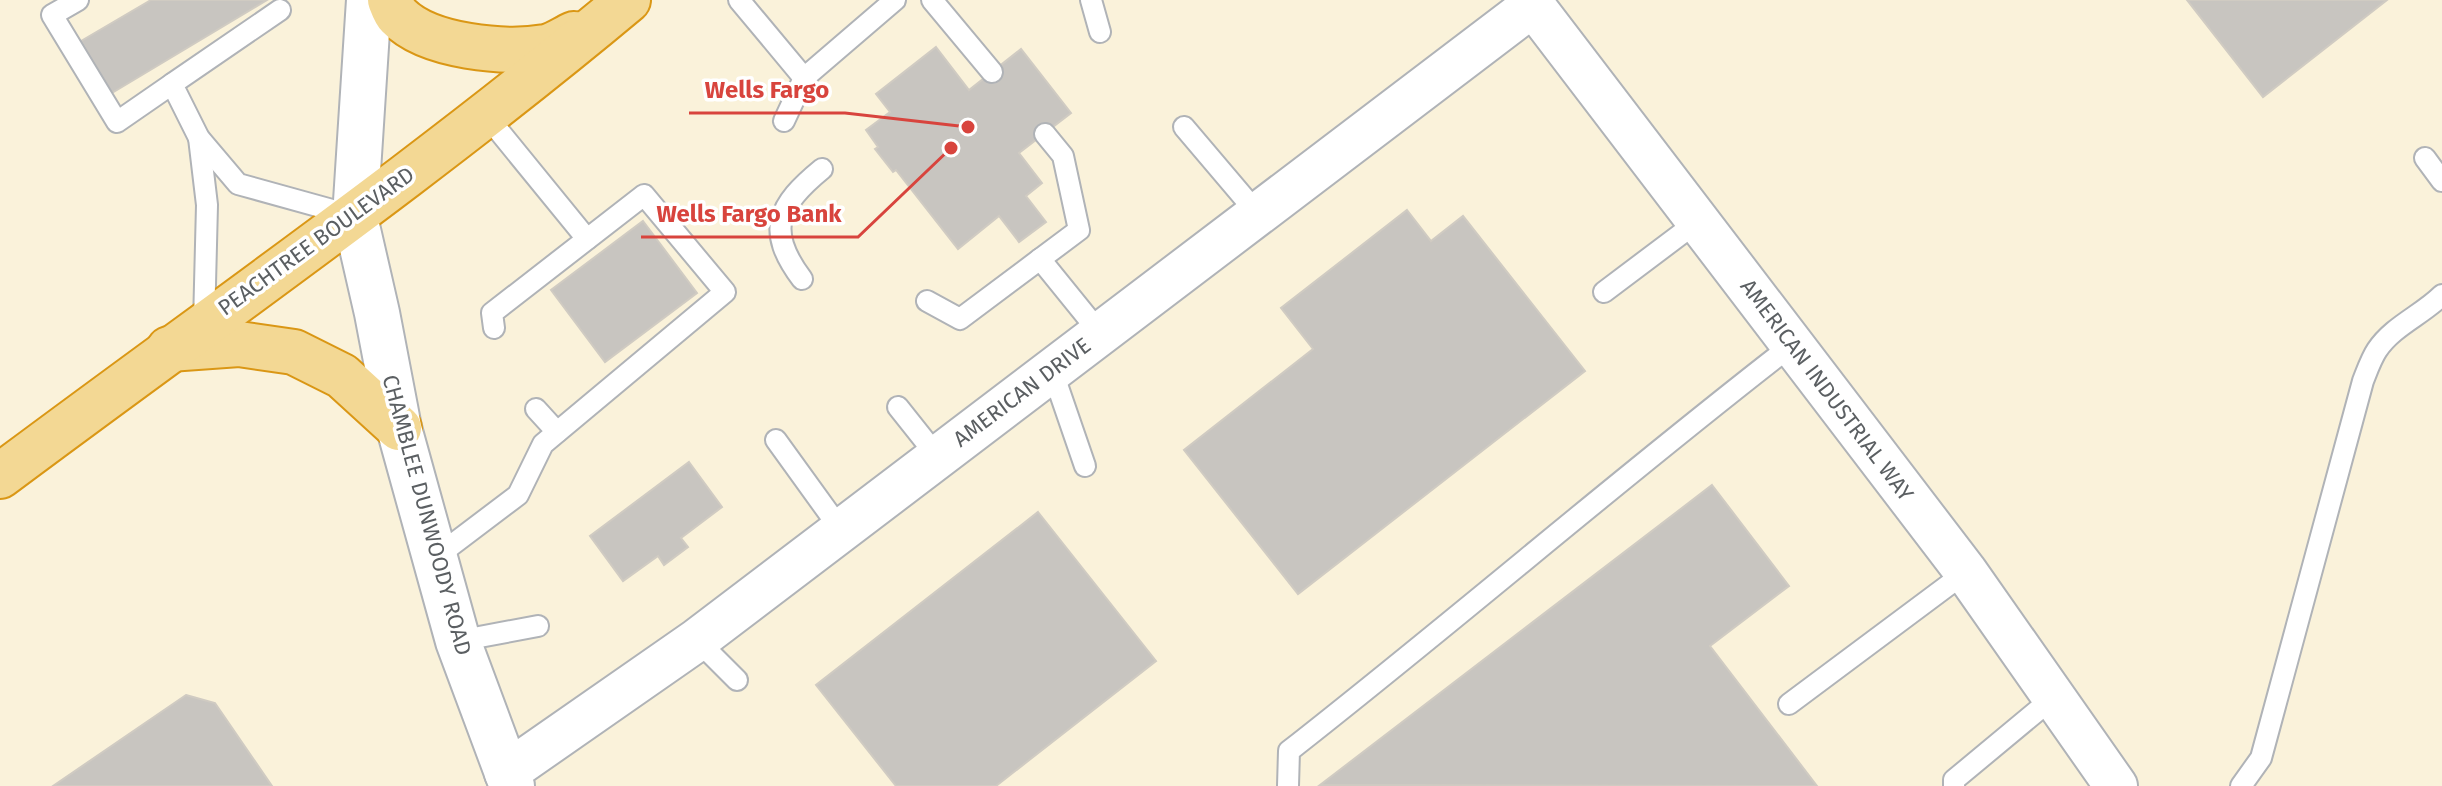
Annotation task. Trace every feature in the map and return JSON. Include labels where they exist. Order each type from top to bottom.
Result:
[{"type":"highway","points":[[390,0],[397,15],[427,36],[486,48],[548,46],[618,8]]},
{"type":"highway","name":"PEACHTREE BOULEVARD","points":[[0,476],[169,349],[355,217],[618,8]]},
{"type":"highway","points":[[169,349],[239,344],[294,352],[342,376],[399,428]]},
{"type":"street","name":"CHAMBLEE DUNWOODY ROAD","points":[[369,0],[355,217],[399,428],[458,641],[509,780]]},
{"type":"street","name":"AMERICAN DRIVE","points":[[509,780],[1534,2]]},
{"type":"street","name":"AMERICAN INDUSTRIAL WAY","points":[[1534,2],[1697,222],[1966,572],[2116,786]]},
{"type":"lane","points":[[78,0],[52,15],[117,122],[280,10]]},
{"type":"lane","points":[[739,0],[804,78]]},
{"type":"lane","points":[[784,121],[804,78],[895,0]]},
{"type":"lane","points":[[932,0],[992,72]]},
{"type":"lane","points":[[1091,0],[1100,32]]},
{"type":"lane","points":[[172,84],[199,138],[238,184],[355,217]]},
{"type":"lane","points":[[485,114],[587,239]]},
{"type":"lane","points":[[1184,127],[1257,213]]},
{"type":"lane","points":[[927,301],[960,319],[1079,230],[1063,156],[1045,134]]},
{"type":"lane","points":[[199,138],[207,205],[204,324]]},
{"type":"lane","points":[[2425,158],[2442,181]]},
{"type":"lane","points":[[802,279],[785,256],[779,225],[795,192],[822,169]]},
{"type":"lane","points":[[436,557],[518,495],[543,444],[725,292],[644,195],[492,313],[494,328]]},
{"type":"lane","points":[[1604,292],[1697,222]]},
{"type":"lane","points":[[1040,259],[1100,333]]},
{"type":"lane","points":[[2241,786],[2261,758],[2363,381],[2376,351],[2397,329],[2442,295]]},
{"type":"lane","points":[[1288,786],[1289,751],[1703,413],[1792,345]]},
{"type":"lane","points":[[1052,370],[1085,466]]},
{"type":"lane","points":[[898,407],[937,456]]},
{"type":"lane","points":[[536,409],[557,432]]},
{"type":"lane","points":[[776,440],[841,530]]},
{"type":"lane","points":[[1789,704],[1966,572]]},
{"type":"lane","points":[[458,641],[538,626]]},
{"type":"lane","points":[[697,640],[737,680]]},
{"type":"lane","points":[[1954,786],[1954,780],[2054,697]]},
{"type":"shaded area","points":[[0,0],[2442,0],[2442,786],[0,786]]},
{"type":"building","points":[[151,0],[267,0],[112,93],[81,41]]},
{"type":"building","points":[[2187,0],[2387,0],[2263,97]]},
{"type":"building","points":[[936,47],[969,90],[1021,49],[1071,113],[1019,153],[1042,183],[1026,196],[1046,222],[1019,242],[999,216],[958,249],[896,170],[893,172],[875,149],[878,147],[866,130],[890,112],[876,94]]},
{"type":"building","points":[[1407,210],[1431,241],[1463,216],[1585,371],[1298,594],[1184,450],[1313,349],[1281,308]]},
{"type":"building","points":[[643,221],[697,293],[605,362],[551,290]]},
{"type":"building","points":[[689,462],[722,507],[681,538],[688,547],[664,565],[658,556],[623,581],[590,536]]},
{"type":"building","points":[[1712,485],[1789,586],[1710,646],[1817,786],[1320,785]]},
{"type":"building","points":[[1038,512],[1156,661],[996,786],[896,786],[816,685]]},
{"type":"building","points":[[186,695],[215,703],[272,786],[53,786]]},
{"type":"place","name":"Wells Fargo","points":[[968,127]]},
{"type":"place","name":"Wells Fargo Bank","points":[[951,148]]}]
